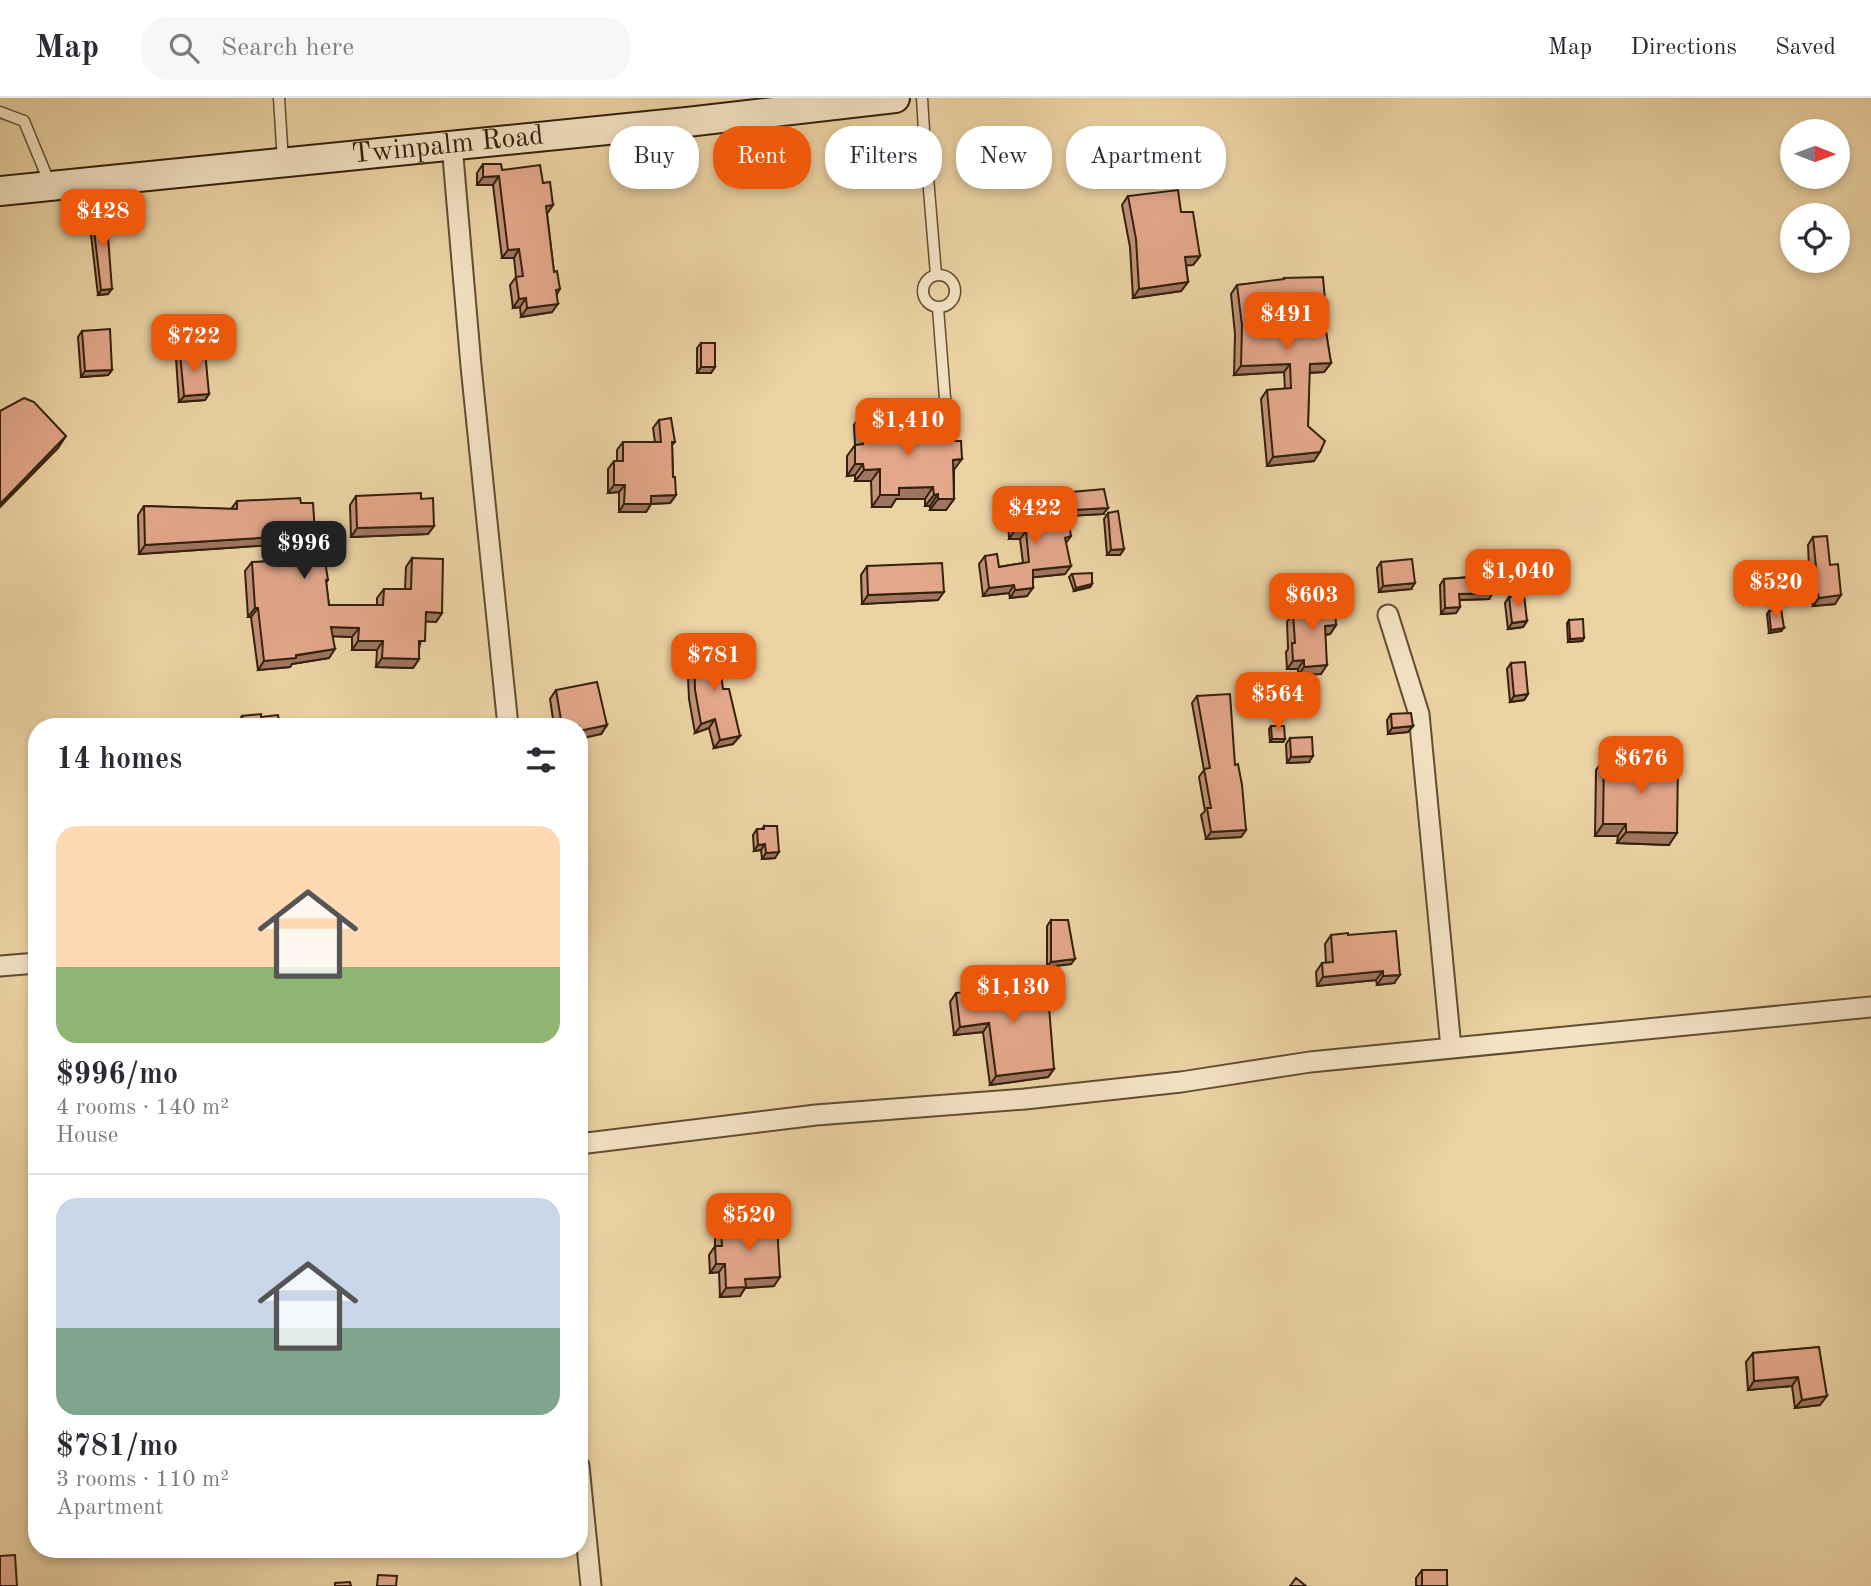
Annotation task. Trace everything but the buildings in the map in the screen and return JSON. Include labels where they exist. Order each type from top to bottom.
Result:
[{"type":"main road","name":"Twinpalm Road","points":[[0,191],[895,98]]},
{"type":"street","points":[[452,145],[471,366],[507,718]]},
{"type":"street","points":[[1388,615],[1419,714],[1451,1048]]},
{"type":"street","points":[[0,967],[28,964]]},
{"type":"street","points":[[588,1143],[816,1115],[1181,1082],[1310,1062],[1871,1007]]},
{"type":"street","points":[[588,1556],[591,1586]]},
{"type":"lane","points":[[279,98],[283,162]]},
{"type":"lane","points":[[922,98],[936,275]]},
{"type":"lane","points":[[0,112],[24,121],[50,186]]},
{"type":"lane","points":[[936,275],[952,281],[956,292],[950,304],[938,308],[930,305],[923,294],[926,282],[936,275]]},
{"type":"lane","points":[[938,308],[948,437]]}]
